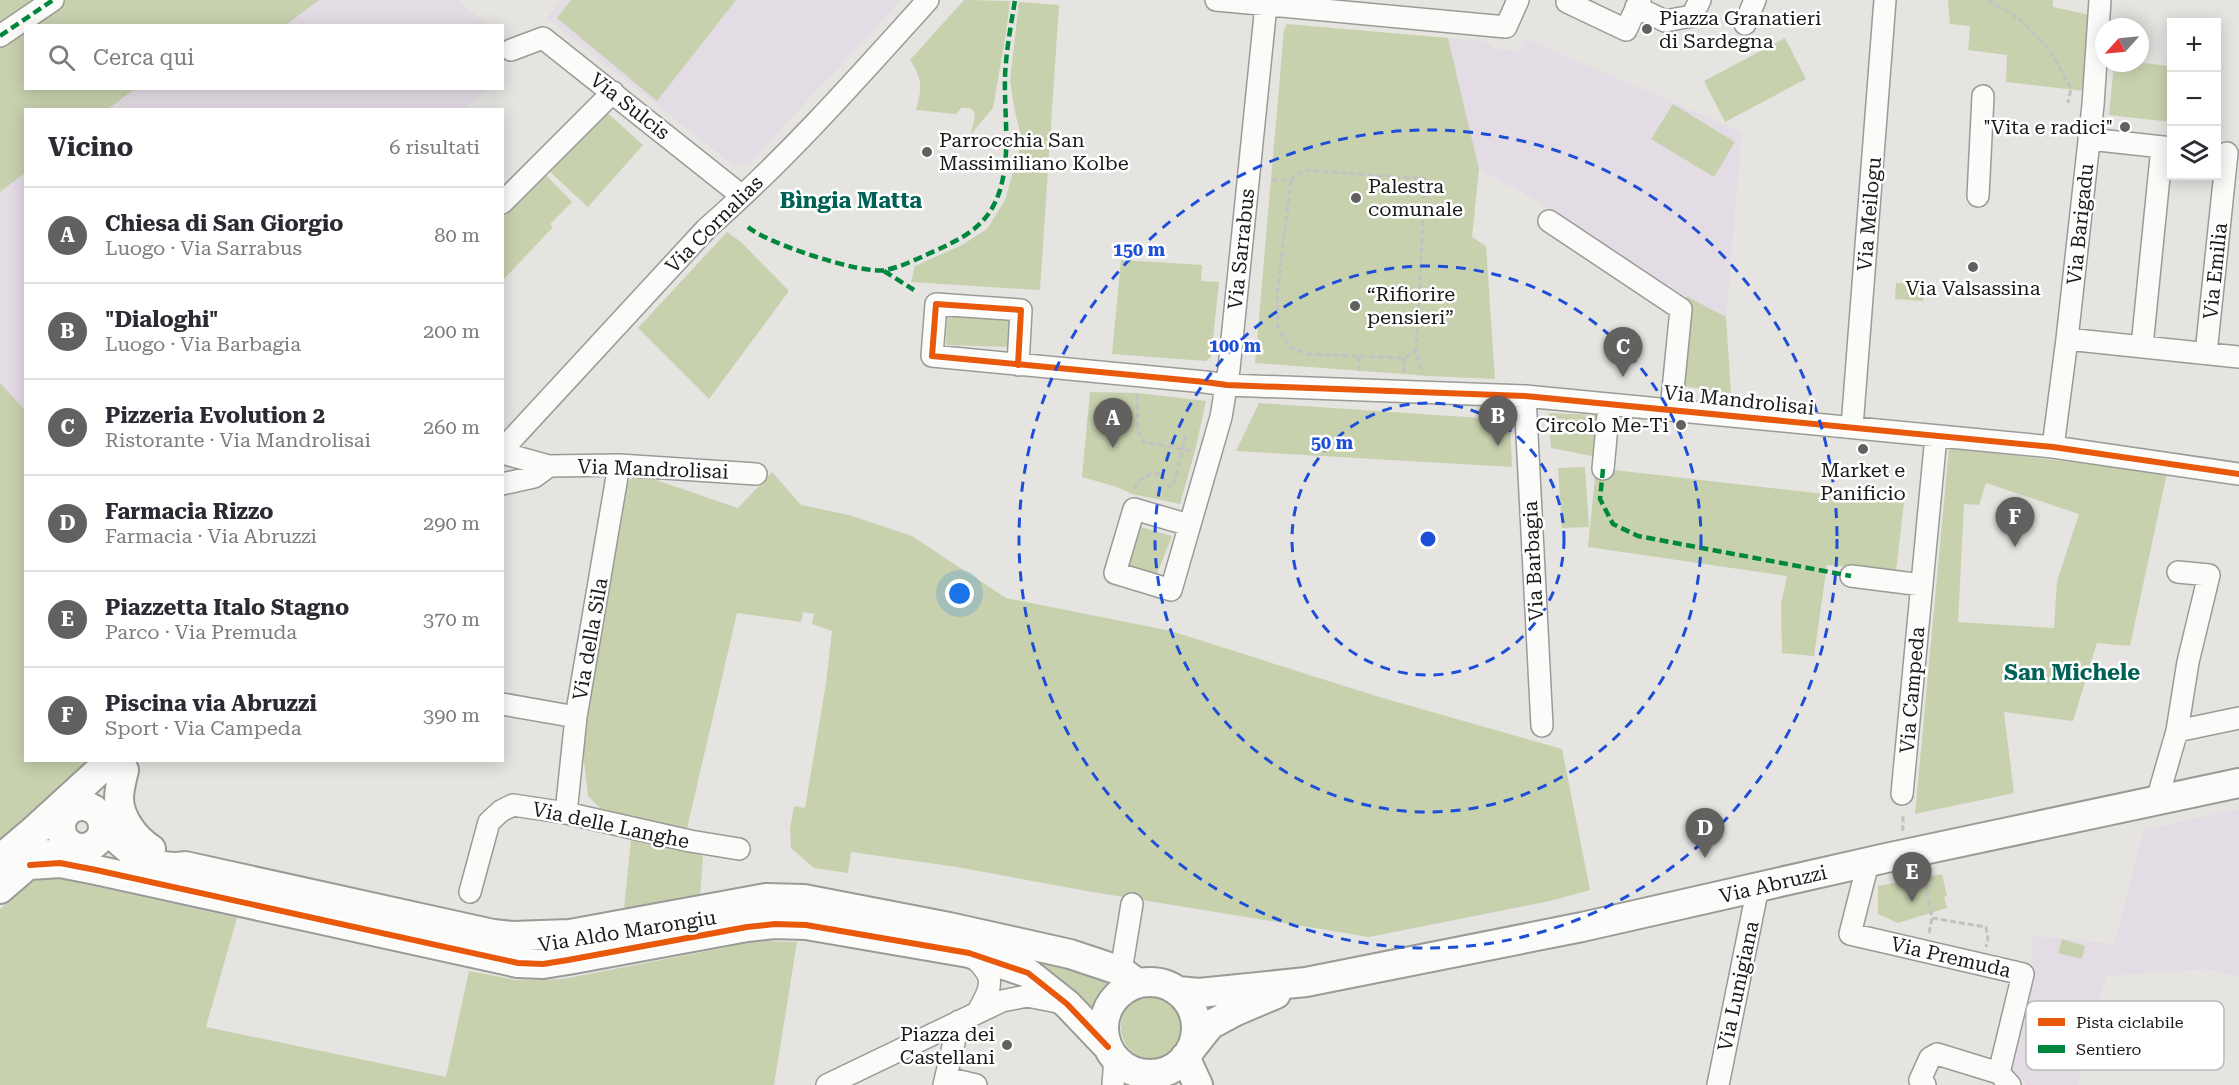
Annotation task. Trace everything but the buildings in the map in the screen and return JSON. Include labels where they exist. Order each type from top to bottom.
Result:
[{"type":"street","points":[[0,36],[53,0]]},
{"type":"street","name":"Via Cornalias","points":[[504,450],[706,229],[805,134],[928,0]]},
{"type":"street","points":[[1216,0],[1506,27],[1518,0]]},
{"type":"street","points":[[1567,2],[1626,30],[1638,4],[1665,21],[1692,16],[1700,0]]},
{"type":"street","points":[[1745,24],[1755,0]]},
{"type":"street","name":"Via Meilogu","points":[[1852,428],[1885,0]]},
{"type":"street","name":"Via Barigadu","points":[[2053,447],[2089,139],[2100,0]]},
{"type":"street","name":"Via Sarrabus","points":[[1190,525],[1221,417],[1227,385],[1266,6]]},
{"type":"street","name":"Via Sulcis","points":[[511,50],[543,39],[742,196]]},
{"type":"street","points":[[504,201],[613,92]]},
{"type":"street","points":[[1978,196],[1983,96]]},
{"type":"street","points":[[2089,139],[2167,147],[2142,346]]},
{"type":"street","name":"Via Emilia","points":[[2206,353],[2227,153]]},
{"type":"street","points":[[1549,220],[1681,309],[1671,410]]},
{"type":"street","name":"Via Mandrolisai","points":[[1018,365],[1021,309],[936,304],[932,356],[1018,365],[1227,385],[1525,396],[2053,447],[2239,474]]},
{"type":"street","points":[[2067,339],[2239,357]]},
{"type":"street","name":"Via Barbagia","points":[[1525,396],[1542,726]]},
{"type":"street","points":[[1603,469],[1609,404]]},
{"type":"street","name":"Via Campeda","points":[[1902,794],[1936,436]]},
{"type":"street","name":"Via Mandrolisai","points":[[504,453],[549,466],[619,465],[756,474]]},
{"type":"street","name":"Via della Sila","points":[[566,813],[576,717],[619,465]]},
{"type":"street","name":"Via Mandrolisai","points":[[504,484],[534,477],[549,466]]},
{"type":"street","points":[[2157,800],[2177,730],[2188,662],[2209,575],[2178,572]]},
{"type":"street","points":[[1851,576],[1922,585]]},
{"type":"street","points":[[504,704],[576,717]]},
{"type":"street","points":[[2177,730],[2239,718]]},
{"type":"street","points":[[80,855],[63,838],[61,825],[67,813],[116,765]]},
{"type":"street","points":[[0,889],[40,856],[80,855],[98,842],[103,831],[102,822],[116,765]]},
{"type":"street","points":[[0,859],[116,765]]},
{"type":"street","points":[[116,765],[119,799],[128,825],[141,843],[185,866]]},
{"type":"street","name":"Via Abruzzi","points":[[1178,992],[1199,993],[1306,982],[1582,927],[2239,783]]},
{"type":"street","name":"Via delle Langhe","points":[[470,892],[489,822],[501,811],[513,805],[566,813],[690,841],[739,849]]},
{"type":"street","points":[[32,831],[86,806],[92,809],[102,822]]},
{"type":"street","name":"Via Aldo Marongiu","points":[[102,822],[128,850],[141,860],[174,868],[185,866],[493,934],[513,936],[570,934],[766,898],[804,899],[1059,951],[1129,977]]},
{"type":"street","name":"Via Aldo Marongiu","points":[[80,855],[518,963],[543,964],[747,927],[776,924],[806,925],[969,953],[1028,973],[1067,1004],[1115,1063],[1143,1085]]},
{"type":"street","name":"Via Premuda","points":[[1868,863],[1850,934],[2023,974],[2004,1079],[1937,1054],[1930,1058],[1920,1080],[1925,1085]]},
{"type":"street","name":"Via Lunigiana","points":[[1718,1085],[1758,887]]},
{"type":"street","points":[[1129,977],[1166,984],[1189,1003],[1195,1018],[1195,1034],[1188,1053],[1176,1066],[1165,1071],[1152,1074],[1140,1073],[1115,1063],[1104,1032],[1108,1009],[1123,990],[1129,977],[1132,904]]},
{"type":"street","points":[[969,953],[987,969],[990,981],[989,993],[978,1011]]},
{"type":"street","name":"Via Abruzzi","points":[[1188,1053],[1210,1024],[1306,982]]},
{"type":"street","points":[[827,1085],[1002,1001],[1028,996],[1067,1004]]},
{"type":"street","points":[[959,1021],[945,1081],[975,1085]]},
{"type":"street","points":[[1188,1053],[1198,1085]]},
{"type":"path","points":[[1988,0],[2021,20],[2049,49],[2071,88],[2068,103]]},
{"type":"path","points":[[1272,180],[1291,180],[1304,170],[1425,178],[1416,351],[1423,376],[1422,393]]},
{"type":"path","points":[[1291,180],[1277,295],[1278,328],[1290,347],[1308,354],[1404,358],[1416,351]]},
{"type":"path","points":[[1359,356],[1359,371]]},
{"type":"path","points":[[1403,374],[1404,358]]},
{"type":"path","points":[[1138,391],[1138,431],[1144,442],[1184,447],[1195,451]]},
{"type":"path","points":[[1132,494],[1138,481],[1153,473],[1160,474],[1169,486],[1173,486],[1186,435]]},
{"type":"path","points":[[1895,831],[1903,829]]},
{"type":"path","points":[[1913,876],[1924,874],[1932,918],[1986,927],[1988,939],[1982,964]]},
{"type":"shaded area","points":[[319,0],[457,0],[487,24],[287,24]]},
{"type":"shaded area","points":[[560,0],[901,0],[750,162],[733,165],[547,18]]},
{"type":"shaded area","points":[[1448,38],[1484,41],[1493,48],[1520,52],[1526,39],[1742,132],[1726,317],[1668,286],[1538,201],[1479,169]]},
{"type":"shaded area","points":[[134,90],[485,90],[466,108],[111,108]]},
{"type":"shaded area","points":[[24,174],[24,409],[0,383],[0,192]]},
{"type":"shaded area","points":[[2239,809],[2239,976],[2206,969],[2106,976],[2099,1001],[2026,1001],[2034,968],[2031,967],[2033,936],[2114,944],[2144,830]]},
{"type":"shaded area","points":[[2026,1001],[2026,1070],[2081,1070],[2077,1085],[2027,1085],[2010,1068]]},
{"type":"green space","points":[[0,0],[319,0],[287,24],[24,24],[24,90],[134,90],[109,108],[24,108],[24,174],[0,192]]},
{"type":"green space","points":[[571,0],[736,0],[657,101],[557,18]]},
{"type":"green space","points":[[964,0],[1010,1],[993,108],[971,134],[975,116],[974,112],[968,108],[961,108],[956,114],[916,110],[920,84],[910,60]]},
{"type":"green space","points":[[1948,0],[2053,0],[2053,7],[2090,15],[2084,91],[2006,82],[2007,55],[1968,50],[1970,26],[1950,24]]},
{"type":"green space","points":[[1019,2],[1059,5],[1040,290],[911,282],[915,266],[962,245],[987,229],[1005,200],[1022,140],[1010,81]]},
{"type":"green space","name":"Palestra comunale","points":[[1287,24],[1448,38],[1479,169],[1472,237],[1486,246],[1495,379],[1255,363],[1284,30]]},
{"type":"green space","points":[[1785,38],[1806,79],[1725,122],[1704,81]]},
{"type":"green space","points":[[2149,64],[2167,66],[2167,122],[2109,115],[2113,72],[2149,72]]},
{"type":"green space","points":[[1673,104],[1735,142],[1714,177],[1651,139]]},
{"type":"green space","points":[[604,110],[643,145],[588,207],[549,171]]},
{"type":"green space","points":[[543,172],[572,202],[550,224],[553,227],[504,279],[504,212]]},
{"type":"green space","points":[[727,232],[741,242],[789,291],[709,399],[638,328]]},
{"type":"green space","points":[[1121,260],[1202,265],[1201,281],[1219,282],[1211,357],[1206,361],[1112,354]]},
{"type":"green space","points":[[1896,283],[1924,285],[1923,301],[1895,299]]},
{"type":"green space","points":[[1686,296],[1726,317],[1731,393],[1682,386]]},
{"type":"green space","points":[[947,313],[1010,318],[1009,347],[946,345]]},
{"type":"green space","points":[[0,383],[24,409],[24,762],[97,762],[0,843]]},
{"type":"green space","points":[[1090,392],[1138,393],[1206,401],[1180,504],[1132,494],[1082,477]]},
{"type":"green space","points":[[1259,403],[1510,420],[1512,467],[1236,451]]},
{"type":"green space","points":[[1548,413],[1599,415],[1597,457],[1551,448]]},
{"type":"green space","points":[[1949,448],[2167,473],[2130,646],[2097,643],[2073,721],[2004,712],[2014,793],[1915,814]],"holes":[[[1986,483],[2079,514],[2057,581],[2054,628],[1958,622],[1964,504],[1979,505]]]},
{"type":"green space","points":[[1585,467],[1589,527],[1562,528],[1558,468]]},
{"type":"green space","points":[[1596,468],[1904,503],[1896,571],[1827,565],[1814,656],[1782,653],[1781,604],[1787,576],[1588,547]]},
{"type":"green space","points":[[772,472],[801,505],[849,515],[912,536],[1006,598],[1171,631],[1376,696],[1562,749],[1590,890],[1550,901],[1369,937],[1087,891],[957,867],[851,852],[848,873],[814,868],[791,848],[790,829],[794,806],[805,808],[826,683],[832,631],[812,624],[814,614],[803,612],[801,622],[737,613],[686,833],[703,858],[700,896],[624,909],[631,839],[588,796],[583,753],[587,709],[626,483],[638,474],[738,508]]},
{"type":"green space","points":[[1141,527],[1172,536],[1157,574],[1129,565]]},
{"type":"green space","points":[[1942,874],[1947,908],[1898,923],[1878,914],[1878,886]]},
{"type":"green space","points":[[44,875],[237,918],[206,1027],[446,1077],[469,971],[517,980],[563,979],[759,941],[797,942],[774,1085],[0,1085],[0,909],[38,877]]},
{"type":"green space","points":[[954,934],[1121,983],[1104,997],[1094,1017]]},
{"type":"green space","points":[[2062,939],[2085,946],[2082,959],[2058,953]]},
{"type":"green space","points":[[1148,994],[1160,994],[1172,999],[1182,1009],[1187,1027],[1185,1040],[1172,1055],[1160,1060],[1148,1060],[1136,1055],[1126,1045],[1121,1033],[1121,1021],[1126,1009],[1136,999]]},
{"type":"marked path","points":[[0,36],[53,0]]},
{"type":"marked path","points":[[748,227],[758,234],[793,249],[837,263],[874,270],[897,267],[972,231],[981,223],[995,203],[1003,176],[1006,148],[1006,67],[1015,0]]},
{"type":"marked path","points":[[884,271],[914,290]]},
{"type":"marked path","points":[[1603,469],[1600,499],[1613,524],[1638,536],[1851,576]]},
{"type":"cycle path","points":[[1018,365],[1021,310],[936,304],[932,356],[1205,382],[1227,385],[1525,396],[2053,447],[2239,474]]},
{"type":"cycle path","points":[[30,865],[60,863],[96,870],[518,963],[543,964],[747,927],[775,924],[806,925],[969,953],[1028,973],[1067,1004],[1108,1047]]},
{"type":"place","name":"Piazza Granatieri di Sardegna","points":[[1647,29]]},
{"type":"place","name":"\"Vita e radici\"","points":[[2125,127]]},
{"type":"place","name":"Parrocchia San Massimiliano Kolbe","points":[[927,152]]},
{"type":"place","name":"Palestra comunale","points":[[1356,198]]},
{"type":"place","name":"Via Valsassina","points":[[1973,267]]},
{"type":"place","name":"“Rifiorire pensieri”","points":[[1355,306]]},
{"type":"place","name":"Pizzeria Evolution 2","points":[[1623,377]]},
{"type":"place","name":"Circolo Me-Ti","points":[[1681,425]]},
{"type":"place","name":"\"Dialoghi\"","points":[[1498,446]]},
{"type":"place","name":"Chiesa di San Giorgio","points":[[1113,448]]},
{"type":"place","name":"Market e Panificio","points":[[1863,449]]},
{"type":"place","name":"Piscina via Abruzzi","points":[[2015,547]]},
{"type":"place","name":"Farmacia Rizzo","points":[[1705,858]]},
{"type":"place","name":"Piazzetta Italo Stagno","points":[[1912,902]]},
{"type":"place","name":"Piazza dei Castellani","points":[[1007,1045]]},
{"type":"district","name":"Bìngia Matta","points":[[851,200]]},
{"type":"district","name":"San Michele","points":[[2072,672]]}]
